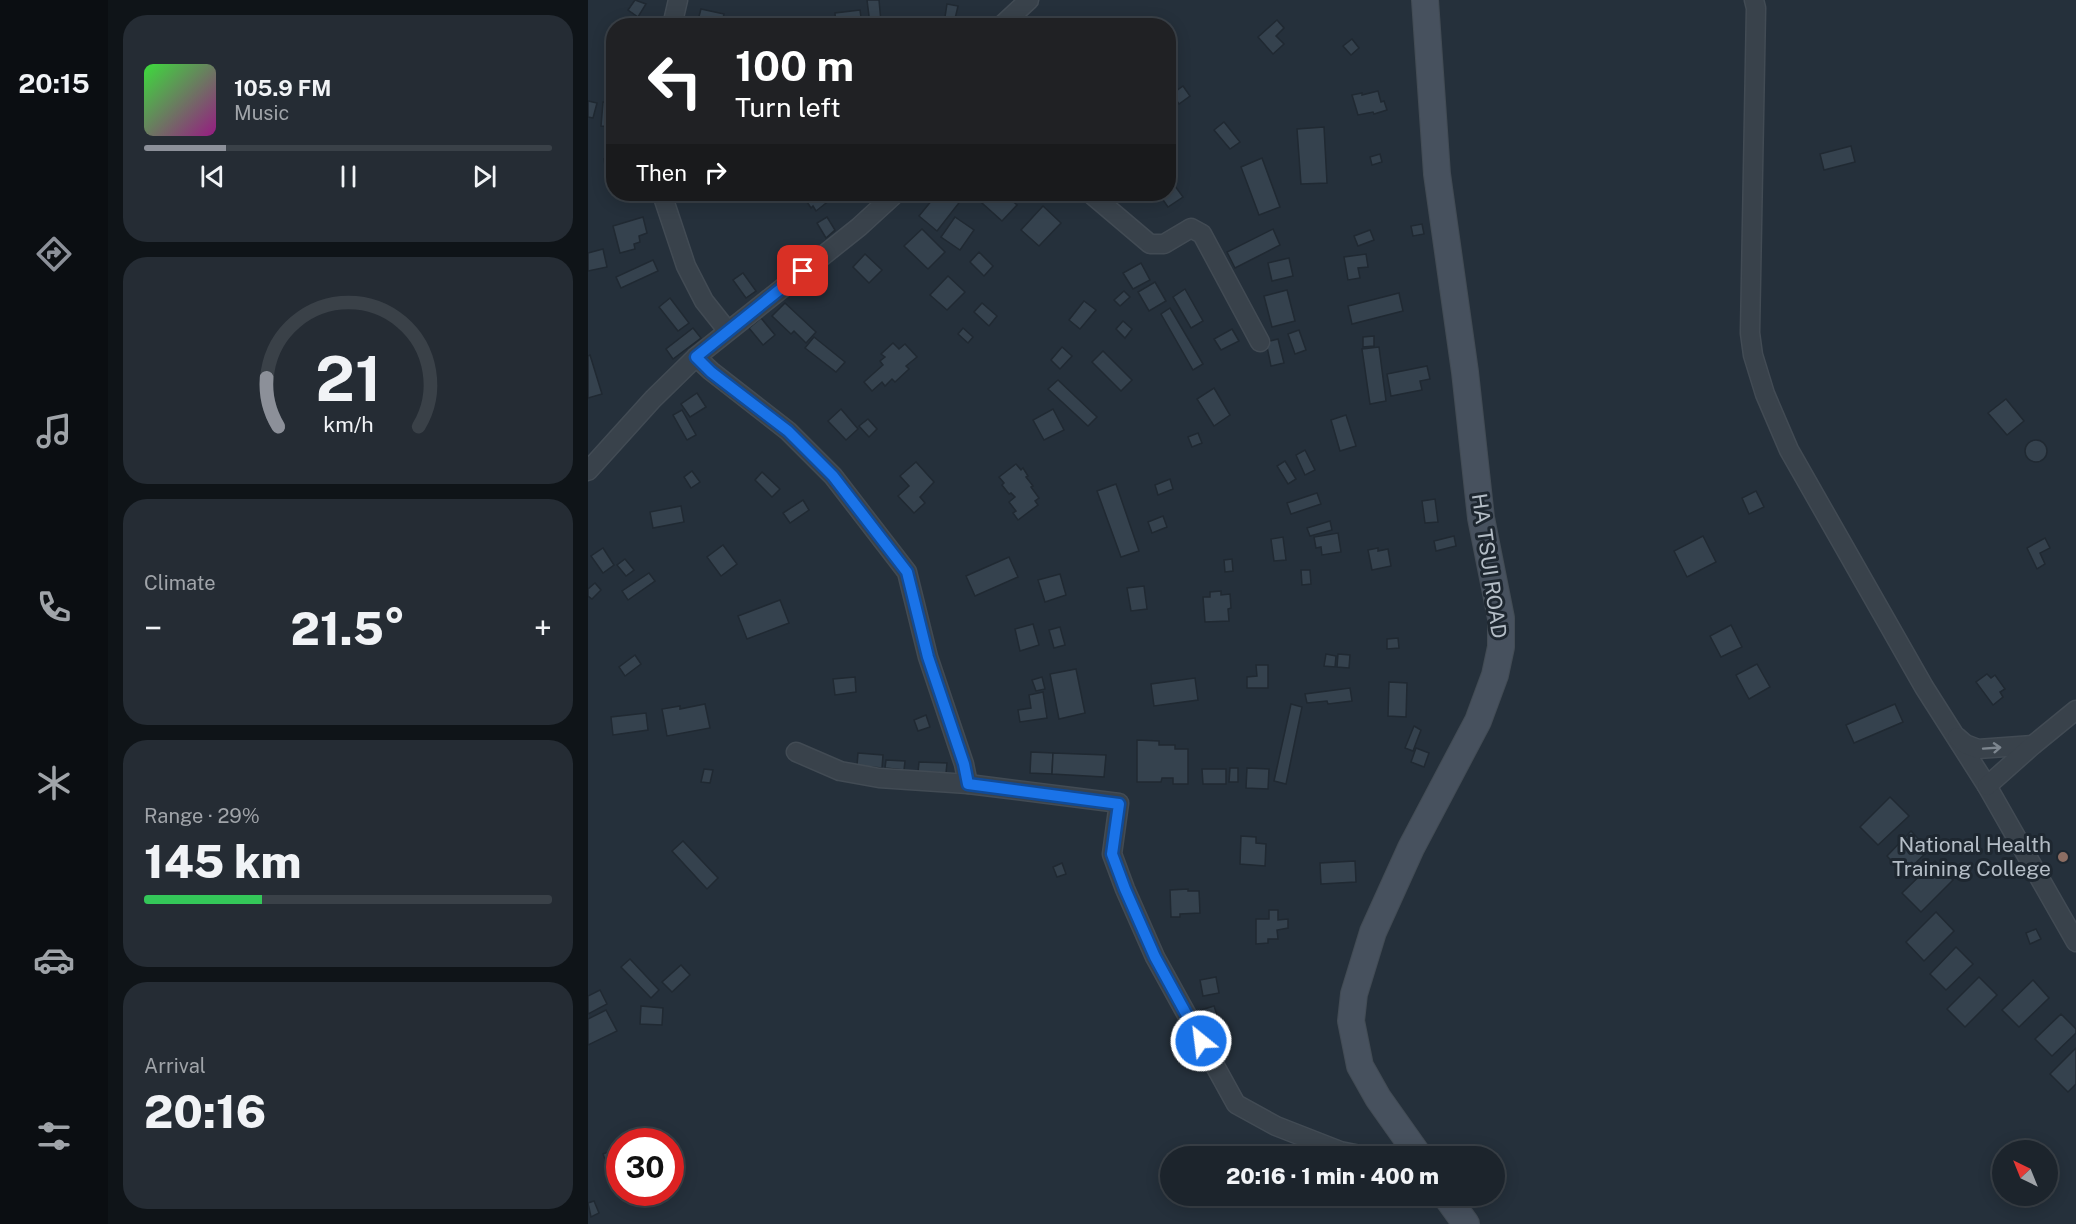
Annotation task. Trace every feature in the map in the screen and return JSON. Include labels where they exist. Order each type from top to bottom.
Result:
[{"type":"street","points":[[674,18],[678,0]]},
{"type":"street","points":[[1010,18],[1029,0]]},
{"type":"street","name":"HA TSUI ROAD","points":[[1412,1146],[1378,1098],[1360,1066],[1351,1021],[1354,994],[1373,932],[1412,848],[1478,721],[1496,675],[1501,647],[1501,618],[1481,518],[1465,372],[1437,174],[1425,0]]},
{"type":"street","points":[[1754,0],[1756,8],[1750,333],[1753,355],[1769,404],[1789,450],[1924,687],[1987,786],[2076,942]]},
{"type":"street","points":[[664,201],[686,266],[704,301],[727,330]]},
{"type":"street","points":[[588,471],[653,399],[696,357],[859,227],[874,201]]},
{"type":"street","points":[[1099,201],[1150,244],[1164,244],[1191,228],[1202,234],[1260,342]]},
{"type":"street","points":[[696,357],[711,372],[788,431],[833,476],[907,572],[928,657],[964,764],[968,784]]},
{"type":"street","points":[[1987,786],[2076,710]]},
{"type":"street","points":[[1955,736],[1965,744],[1978,749],[2033,745]]},
{"type":"street","points":[[796,752],[840,771],[879,778],[968,784],[1119,804],[1112,854],[1125,889],[1155,957],[1236,1104],[1276,1126],[1327,1146]]},
{"type":"street","points":[[1453,1206],[1466,1224]]},
{"type":"building","points":[[635,0],[646,4],[638,17],[628,10]]},
{"type":"building","points":[[867,0],[879,0],[881,18],[869,18]]},
{"type":"building","points":[[947,4],[958,6],[955,18],[945,17]]},
{"type":"building","points":[[701,9],[724,14],[723,18],[699,18]]},
{"type":"building","points":[[860,10],[861,18],[835,18],[835,13]]},
{"type":"building","points":[[1277,20],[1284,28],[1276,36],[1284,44],[1273,54],[1258,37]]},
{"type":"building","points":[[1352,39],[1359,48],[1351,55],[1343,46]]},
{"type":"building","points":[[1183,86],[1190,96],[1179,104],[1176,100],[1176,91]]},
{"type":"building","points":[[1378,91],[1381,102],[1384,101],[1387,110],[1358,115],[1352,95]]},
{"type":"building","points":[[588,101],[597,103],[593,118],[588,117]]},
{"type":"building","points":[[603,102],[606,102],[606,126],[601,126]]},
{"type":"building","points":[[1224,122],[1240,142],[1230,149],[1214,130]]},
{"type":"building","points":[[1324,127],[1327,183],[1301,184],[1297,129]]},
{"type":"building","points":[[1851,146],[1855,162],[1824,170],[1820,154]]},
{"type":"building","points":[[1380,154],[1382,162],[1372,165],[1370,157]]},
{"type":"building","points":[[1262,158],[1280,207],[1259,215],[1241,167]]},
{"type":"building","points":[[1176,187],[1183,197],[1168,207],[1164,201],[1176,201]]},
{"type":"building","points":[[806,201],[829,201],[816,211],[813,206],[811,208]]},
{"type":"building","points":[[931,201],[960,201],[937,231],[919,216]]},
{"type":"building","points":[[980,201],[1013,201],[1017,205],[1002,221]]},
{"type":"building","points":[[1043,206],[1061,223],[1039,246],[1021,230]]},
{"type":"building","points":[[643,217],[647,233],[639,236],[640,242],[634,244],[635,249],[620,253],[613,226]]},
{"type":"building","points":[[827,217],[835,230],[826,238],[817,223]]},
{"type":"building","points":[[955,217],[974,230],[960,250],[941,237]]},
{"type":"building","points":[[1422,224],[1424,234],[1413,236],[1411,226]]},
{"type":"building","points":[[922,229],[945,252],[928,269],[904,246]]},
{"type":"building","points":[[1273,229],[1280,245],[1235,268],[1227,252]]},
{"type":"building","points":[[1370,230],[1374,240],[1358,246],[1354,236]]},
{"type":"building","points":[[603,249],[607,267],[588,271],[588,253]]},
{"type":"building","points":[[979,252],[993,266],[984,276],[970,262]]},
{"type":"building","points":[[865,254],[882,270],[869,283],[853,267]]},
{"type":"building","points":[[1366,254],[1368,267],[1358,268],[1360,278],[1348,280],[1344,257]]},
{"type":"building","points":[[1289,258],[1293,276],[1272,281],[1268,263]]},
{"type":"building","points":[[653,260],[658,271],[621,288],[616,277]]},
{"type":"building","points":[[1141,263],[1150,280],[1133,289],[1123,273]]},
{"type":"building","points":[[743,273],[756,291],[746,298],[733,280]]},
{"type":"building","points":[[948,276],[965,292],[947,310],[930,295]]},
{"type":"building","points":[[1155,282],[1166,301],[1149,311],[1138,292]]},
{"type":"building","points":[[1185,289],[1203,321],[1191,328],[1173,297]]},
{"type":"building","points":[[1287,290],[1295,321],[1272,327],[1264,296]]},
{"type":"building","points":[[1124,291],[1130,297],[1120,306],[1114,300]]},
{"type":"building","points":[[1399,293],[1403,311],[1352,324],[1348,306]]},
{"type":"building","points":[[670,298],[689,323],[678,331],[659,307]]},
{"type":"building","points":[[1084,301],[1096,310],[1080,329],[1069,320]]},
{"type":"building","points":[[785,303],[816,332],[806,343],[794,331],[791,334],[772,316]]},
{"type":"building","points":[[982,303],[997,316],[989,326],[974,312]]},
{"type":"building","points":[[1170,308],[1203,364],[1193,370],[1161,314]]},
{"type":"building","points":[[761,318],[775,335],[763,345],[749,328]]},
{"type":"building","points":[[1123,321],[1132,329],[1125,338],[1116,329]]},
{"type":"building","points":[[693,328],[701,338],[673,359],[666,349]]},
{"type":"building","points":[[963,328],[973,337],[968,343],[958,334]]},
{"type":"building","points":[[1232,329],[1239,341],[1221,350],[1214,339]]},
{"type":"building","points":[[1299,330],[1306,350],[1295,354],[1288,334]]},
{"type":"building","points":[[1374,336],[1374,346],[1363,347],[1363,337]]},
{"type":"building","points":[[814,337],[845,362],[836,372],[805,348]]},
{"type":"building","points":[[1278,339],[1284,363],[1271,366],[1266,342]]},
{"type":"building","points":[[893,343],[899,349],[905,344],[917,357],[906,366],[909,369],[895,382],[892,379],[885,386],[882,382],[872,391],[864,382],[883,365],[880,361],[885,357],[881,354]]},
{"type":"building","points":[[1062,347],[1072,356],[1060,369],[1051,360]]},
{"type":"building","points":[[1379,347],[1386,401],[1370,404],[1362,349]]},
{"type":"building","points":[[1103,351],[1132,380],[1121,391],[1092,362]]},
{"type":"building","points":[[590,355],[602,394],[588,398],[588,356]]},
{"type":"building","points":[[1427,366],[1430,379],[1420,381],[1422,390],[1391,396],[1387,374]]},
{"type":"building","points":[[1058,380],[1097,417],[1088,426],[1048,389]]},
{"type":"building","points":[[1214,388],[1230,415],[1214,426],[1197,399]]},
{"type":"building","points":[[697,393],[706,407],[690,417],[681,404]]},
{"type":"building","points":[[2006,399],[2024,421],[2007,435],[1988,413]]},
{"type":"building","points":[[841,409],[858,429],[846,440],[828,421]]},
{"type":"building","points":[[1053,409],[1064,430],[1044,440],[1033,420]]},
{"type":"building","points":[[682,410],[696,435],[687,440],[673,415]]},
{"type":"building","points":[[1346,415],[1356,446],[1340,451],[1331,420]]},
{"type":"building","points":[[868,419],[877,429],[869,437],[859,426]]},
{"type":"building","points":[[1198,433],[1202,443],[1192,447],[1188,437]]},
{"type":"building","points":[[2036,440],[2046,447],[2047,451],[2040,461],[2036,462],[2026,455],[2025,451],[2032,441]]},
{"type":"building","points":[[1305,450],[1315,470],[1305,475],[1296,455]]},
{"type":"building","points":[[1285,461],[1296,479],[1288,484],[1277,466]]},
{"type":"building","points":[[916,462],[934,482],[920,497],[925,503],[914,513],[898,496],[909,486],[900,476]]},
{"type":"building","points":[[1016,464],[1021,470],[1023,468],[1033,486],[1031,487],[1039,498],[1035,501],[1038,505],[1018,520],[1013,513],[1016,511],[1009,502],[1015,497],[1009,494],[999,477]]},
{"type":"building","points":[[692,471],[700,482],[691,488],[684,477]]},
{"type":"building","points":[[762,472],[780,489],[772,497],[755,480]]},
{"type":"building","points":[[1170,479],[1173,489],[1158,495],[1155,485]]},
{"type":"building","points":[[1116,484],[1139,551],[1121,557],[1097,491]]},
{"type":"building","points":[[1756,491],[1764,507],[1749,514],[1742,498]]},
{"type":"building","points":[[1317,493],[1321,504],[1291,514],[1287,503]]},
{"type":"building","points":[[1435,499],[1438,522],[1425,523],[1422,501]]},
{"type":"building","points":[[803,500],[809,510],[790,523],[783,513]]},
{"type":"building","points":[[681,506],[684,522],[653,528],[650,512]]},
{"type":"building","points":[[1163,516],[1167,527],[1152,533],[1148,522]]},
{"type":"building","points":[[1330,521],[1332,530],[1310,536],[1307,528]]},
{"type":"building","points":[[1338,533],[1341,552],[1322,555],[1321,547],[1316,548],[1314,537]]},
{"type":"building","points":[[1454,536],[1456,546],[1436,551],[1434,541]]},
{"type":"building","points":[[1703,536],[1716,562],[1687,577],[1674,551]]},
{"type":"building","points":[[1283,537],[1286,560],[1274,561],[1271,539]]},
{"type":"building","points":[[2045,538],[2050,548],[2040,553],[2045,564],[2037,569],[2027,548]]},
{"type":"building","points":[[723,545],[737,564],[721,576],[707,557]]},
{"type":"building","points":[[603,548],[614,565],[603,573],[591,556]]},
{"type":"building","points":[[1378,548],[1378,551],[1388,549],[1391,566],[1372,570],[1368,550]]},
{"type":"building","points":[[1009,557],[1018,577],[975,596],[966,576]]},
{"type":"building","points":[[625,559],[634,570],[626,576],[617,565]]},
{"type":"building","points":[[1232,559],[1233,571],[1225,572],[1224,560]]},
{"type":"building","points":[[1301,570],[1310,570],[1311,584],[1302,585]]},
{"type":"building","points":[[649,573],[655,581],[628,600],[622,591]]},
{"type":"building","points":[[1060,574],[1066,595],[1045,602],[1038,580]]},
{"type":"building","points":[[595,583],[601,590],[592,599],[588,596],[588,589]]},
{"type":"building","points":[[1144,586],[1147,609],[1131,611],[1127,588]]},
{"type":"building","points":[[1221,591],[1221,595],[1230,594],[1229,621],[1205,622],[1203,597],[1210,597],[1210,592]]},
{"type":"building","points":[[780,600],[789,623],[747,639],[738,616]]},
{"type":"building","points":[[1033,624],[1039,645],[1020,651],[1015,629]]},
{"type":"building","points":[[1731,625],[1742,647],[1721,657],[1710,636]]},
{"type":"building","points":[[1060,627],[1065,645],[1054,648],[1049,630]]},
{"type":"building","points":[[1398,638],[1399,648],[1387,649],[1387,639]]},
{"type":"building","points":[[1326,654],[1336,656],[1335,667],[1324,666]]},
{"type":"building","points":[[1338,654],[1350,655],[1349,668],[1337,667]]},
{"type":"building","points":[[635,655],[641,664],[625,676],[619,667]]},
{"type":"building","points":[[1757,664],[1770,687],[1749,699],[1736,675]]},
{"type":"building","points":[[1256,665],[1268,665],[1268,688],[1247,688],[1247,677],[1257,676]]},
{"type":"building","points":[[1076,669],[1085,713],[1059,719],[1050,674]]},
{"type":"building","points":[[1987,674],[1991,678],[1995,675],[2005,689],[2000,692],[2003,697],[1993,705],[1976,682]]},
{"type":"building","points":[[855,677],[856,692],[835,695],[833,679]]},
{"type":"building","points":[[1042,677],[1045,689],[1036,691],[1032,680]]},
{"type":"building","points":[[1195,678],[1198,700],[1154,706],[1151,684]]},
{"type":"building","points":[[1389,682],[1407,683],[1406,717],[1388,716]]},
{"type":"building","points":[[1350,688],[1352,701],[1328,704],[1327,701],[1307,703],[1305,694]]},
{"type":"building","points":[[1043,692],[1047,718],[1020,722],[1018,710],[1031,708],[1029,695]]},
{"type":"building","points":[[705,704],[710,728],[667,736],[662,709],[680,706],[680,709]]},
{"type":"building","points":[[1291,704],[1302,707],[1286,784],[1274,781]]},
{"type":"building","points":[[1895,704],[1903,722],[1854,743],[1846,725]]},
{"type":"building","points":[[646,713],[648,730],[613,735],[611,717]]},
{"type":"building","points":[[926,715],[930,727],[918,731],[914,720]]},
{"type":"building","points":[[1414,726],[1421,730],[1413,751],[1405,748]]},
{"type":"building","points":[[1137,740],[1159,741],[1159,745],[1175,745],[1175,749],[1188,749],[1188,784],[1173,784],[1173,778],[1162,778],[1161,782],[1137,782]]},
{"type":"building","points":[[1416,748],[1429,753],[1424,767],[1411,762]]},
{"type":"building","points":[[1031,752],[1053,753],[1052,774],[1030,773]]},
{"type":"building","points":[[858,753],[883,755],[882,768],[857,766]]},
{"type":"building","points":[[1053,753],[1106,755],[1104,777],[1052,774]]},
{"type":"building","points":[[886,760],[905,761],[904,770],[885,768]]},
{"type":"building","points":[[919,762],[947,763],[946,773],[918,772]]},
{"type":"building","points":[[1230,768],[1238,768],[1238,782],[1229,782]]},
{"type":"building","points":[[1247,768],[1269,769],[1268,789],[1246,788]]},
{"type":"building","points":[[704,769],[713,770],[710,783],[701,782]]},
{"type":"building","points":[[1202,769],[1226,769],[1226,784],[1203,784]]},
{"type":"building","points":[[1890,797],[1909,816],[1878,845],[1860,827]]},
{"type":"building","points":[[1911,831],[1929,850],[1904,874],[1887,856]]},
{"type":"building","points":[[1241,836],[1256,837],[1256,843],[1266,844],[1265,866],[1240,864]]},
{"type":"building","points":[[683,841],[718,878],[707,889],[672,851]]},
{"type":"building","points":[[1355,861],[1356,882],[1321,884],[1320,863]]},
{"type":"building","points":[[1935,861],[1953,880],[1921,912],[1902,893]]},
{"type":"building","points":[[1062,863],[1066,874],[1057,877],[1053,867]]},
{"type":"building","points":[[1188,889],[1188,891],[1199,891],[1200,913],[1171,917],[1170,890]]},
{"type":"building","points":[[1269,910],[1278,910],[1278,920],[1288,919],[1288,928],[1277,930],[1278,939],[1268,939],[1268,943],[1256,944],[1256,919],[1269,919]]},
{"type":"building","points":[[1936,912],[1954,931],[1924,961],[1906,942]]},
{"type":"building","points":[[2036,929],[2041,939],[2030,944],[2026,933]]},
{"type":"building","points":[[1956,947],[1973,964],[1946,990],[1930,974]]},
{"type":"building","points":[[630,959],[659,990],[651,998],[621,967]]},
{"type":"building","points":[[681,965],[690,975],[672,992],[662,982]]},
{"type":"building","points":[[1216,977],[1219,993],[1203,996],[1200,980]]},
{"type":"building","points":[[1979,977],[1997,995],[1965,1027],[1947,1009]]},
{"type":"building","points":[[2033,980],[2049,998],[2019,1027],[2002,1010]]},
{"type":"building","points":[[600,990],[607,1004],[588,1014],[588,996]]},
{"type":"building","points":[[641,1006],[663,1008],[662,1025],[640,1024]]},
{"type":"building","points":[[1214,1006],[1218,1018],[1205,1023],[1201,1010]]},
{"type":"building","points":[[606,1010],[617,1031],[588,1045],[588,1019]]},
{"type":"building","points":[[2061,1014],[2076,1029],[2076,1033],[2052,1056],[2035,1039]]},
{"type":"building","points":[[2076,1048],[2076,1084],[2068,1092],[2050,1074]]},
{"type":"building","points":[[594,1201],[599,1213],[591,1217],[588,1203]]},
{"type":"place","name":"National Health Training College","points":[[2063,857]]},
{"type":"route","points":[[803,271],[696,357],[711,372],[788,431],[833,476],[907,572],[928,657],[964,764],[968,784],[1119,804],[1112,854],[1155,957],[1201,1041]]}]
